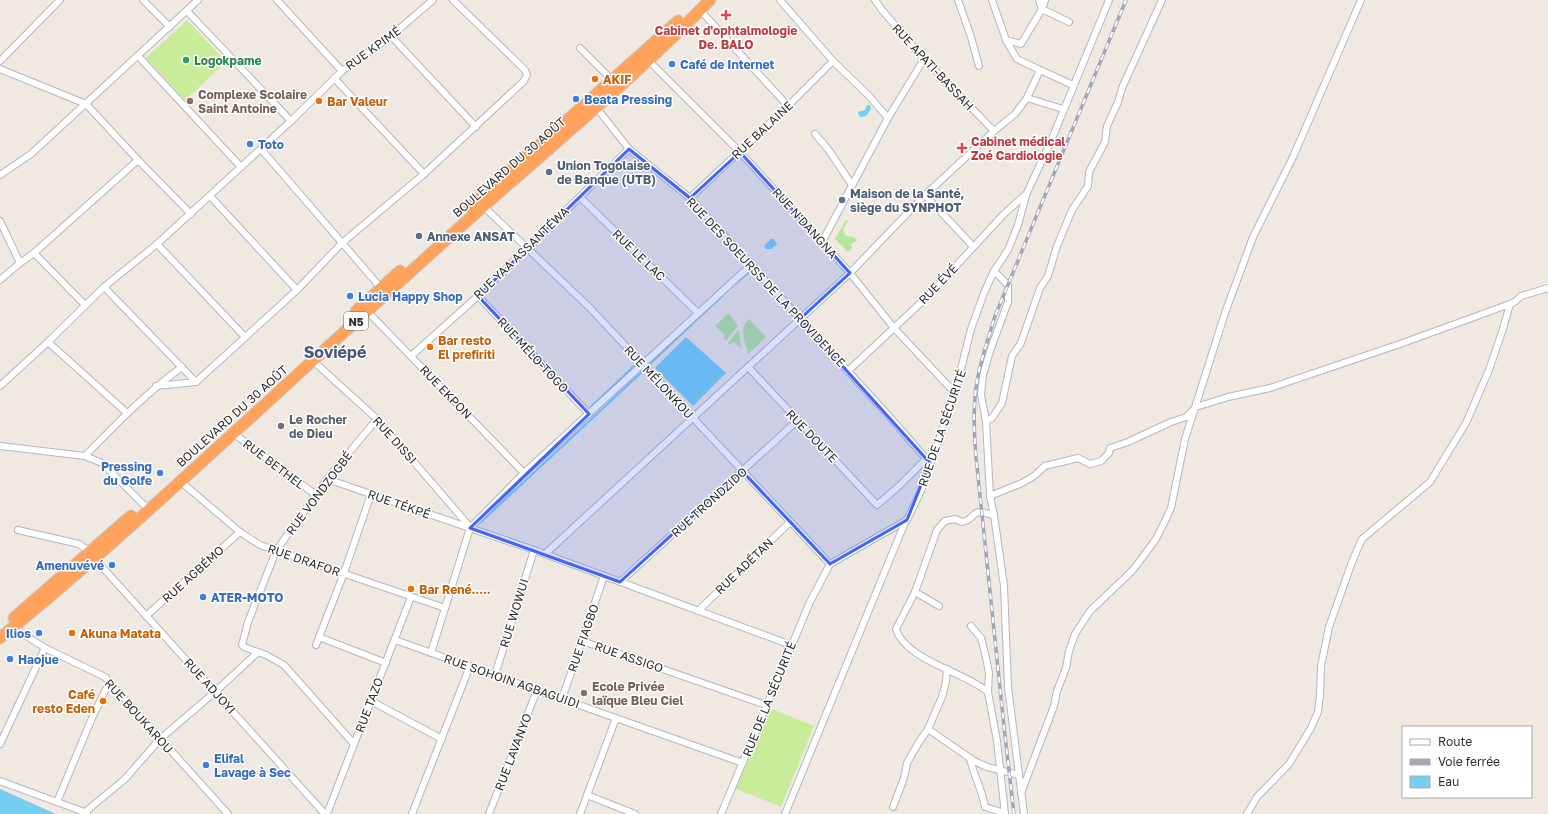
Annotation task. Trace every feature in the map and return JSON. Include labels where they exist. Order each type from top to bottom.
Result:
[{"type":"highway","name":"BOULEVARD DU 30 AOÛT","points":[[1,634],[147,507],[274,388],[383,291],[433,243],[596,107],[648,60],[705,3]]},
{"type":"highway","name":"BOULEVARD DU 30 AOÛT","points":[[480,203],[612,81],[705,3]]},
{"type":"highway","name":"BOULEVARD DU 30 AOÛT","points":[[147,507],[180,481],[367,311],[383,291]]},
{"type":"street","points":[[0,61],[60,0]]},
{"type":"street","points":[[143,0],[170,27]]},
{"type":"street","points":[[0,175],[31,154],[198,0]]},
{"type":"street","points":[[278,0],[342,71]]},
{"type":"street","name":"RUE KPIMÉ","points":[[0,386],[48,342],[84,304],[191,214],[291,121],[334,78],[391,36],[433,0]]},
{"type":"street","points":[[156,386],[196,382],[297,290],[342,243],[424,174],[524,81],[527,75],[525,70],[453,0]]},
{"type":"street","points":[[780,0],[833,61],[869,96],[888,118]]},
{"type":"street","name":"RUE APATI-BASSAH","points":[[875,0],[924,59],[994,131]]},
{"type":"street","points":[[958,0],[979,66]]},
{"type":"street","points":[[992,0],[1006,40],[1017,59],[1073,85]]},
{"type":"street","points":[[1039,0],[1042,9],[1069,22]]},
{"type":"street","points":[[1006,40],[1021,44],[1046,0]]},
{"type":"street","name":"RUE DE LA SÉCURITÉ","points":[[784,814],[906,520],[921,491],[928,461],[955,393],[971,330],[994,271],[1008,250],[1018,225],[1026,195],[1051,140],[1109,0]]},
{"type":"street","points":[[986,421],[992,418],[1002,403],[1012,356],[1021,343],[1040,288],[1048,276],[1057,246],[1072,210],[1088,186],[1089,172],[1105,142],[1107,126],[1118,102],[1122,88],[1162,0]]},
{"type":"street","points":[[1021,793],[1054,706],[1056,691],[1066,668],[1068,652],[1075,634],[1090,610],[1133,570],[1156,539],[1171,508],[1185,439],[1225,313],[1254,237],[1293,156],[1361,0]]},
{"type":"street","points":[[705,3],[788,106]]},
{"type":"street","points":[[187,11],[291,121]]},
{"type":"street","points":[[391,36],[476,127]]},
{"type":"street","points":[[580,48],[612,81]]},
{"type":"street","points":[[138,56],[241,167]]},
{"type":"street","points":[[822,242],[888,118],[924,59]]},
{"type":"street","name":"RUE N'DANGNA","points":[[648,60],[740,152],[850,273],[894,328],[955,393]]},
{"type":"street","name":"RUE BALAINE","points":[[690,198],[740,152],[833,61]]},
{"type":"street","points":[[0,69],[86,104],[191,214]]},
{"type":"street","points":[[545,554],[850,273],[925,195],[994,131],[1015,114],[1027,98],[1040,70]]},
{"type":"street","points":[[334,78],[424,174]]},
{"type":"street","points":[[1027,98],[1063,109]]},
{"type":"street","name":"RUE DES SOEURSS DE LA PROVIDENCE","points":[[596,107],[629,148],[690,198],[928,461]]},
{"type":"street","points":[[815,134],[828,149],[852,185]]},
{"type":"street","name":"RUE YAA ASSANTÉWA","points":[[411,356],[478,296],[629,148]]},
{"type":"street","points":[[261,149],[383,291]]},
{"type":"street","points":[[0,280],[34,253],[138,160]]},
{"type":"street","points":[[925,195],[973,247]]},
{"type":"street","name":"RUE ÉVÉ","points":[[848,371],[928,296],[1004,214],[1026,195]]},
{"type":"street","points":[[210,196],[297,290]]},
{"type":"street","name":"RUE LE LAC","points":[[580,197],[698,313]]},
{"type":"street","name":"RUE MÉLONKOU","points":[[480,203],[589,307],[830,564]]},
{"type":"street","points":[[0,221],[20,263]]},
{"type":"street","points":[[157,244],[245,337]]},
{"type":"street","points":[[34,253],[84,304]]},
{"type":"street","points":[[431,653],[470,528],[524,473],[751,265]]},
{"type":"street","points":[[994,271],[1008,285],[1009,297],[990,351],[981,395],[986,421],[990,496],[1004,586],[1008,687],[1024,814]]},
{"type":"street","points":[[104,286],[196,382]]},
{"type":"street","points":[[990,496],[1022,483],[1034,476],[1045,466],[1078,458],[1090,464],[1101,461],[1109,453],[1110,448],[1128,442],[1171,422],[1186,417],[1196,407],[1228,397],[1270,388],[1400,344],[1510,304],[1521,296],[1548,288]]},
{"type":"street","name":"RUE MÉLO-TOGO","points":[[478,296],[589,414]]},
{"type":"street","points":[[1247,814],[1257,797],[1289,764],[1311,728],[1318,712],[1320,695],[1320,666],[1329,626],[1362,539],[1430,482],[1466,424],[1489,370],[1510,304]]},
{"type":"street","name":"RUE EKPON","points":[[367,311],[524,473]]},
{"type":"street","points":[[48,342],[127,413]]},
{"type":"street","name":"RUE DISSI","points":[[312,360],[377,420],[470,528]]},
{"type":"street","points":[[84,456],[156,386],[182,367]]},
{"type":"street","name":"RUE DOUTE","points":[[748,367],[877,505],[928,461]]},
{"type":"street","name":"RUE VONDZOGBÉ","points":[[257,653],[242,645],[248,622],[276,551],[327,479],[377,420]]},
{"type":"street","name":"RUE TRONDZIDO","points":[[620,582],[797,421]]},
{"type":"street","name":"RUE BETHEL","points":[[233,433],[316,495]]},
{"type":"street","points":[[0,446],[84,456],[107,466],[147,507]]},
{"type":"street","name":"RUE TÉKPÉ","points":[[327,479],[534,550],[791,645]]},
{"type":"street","name":"RUE DRAFOR","points":[[180,481],[250,539],[276,551],[445,608]]},
{"type":"street","points":[[316,645],[344,573],[371,494]]},
{"type":"street","points":[[988,692],[947,669],[925,660],[905,643],[898,635],[896,629],[915,592],[937,530],[945,521],[955,519],[962,522],[968,520],[976,513],[981,512],[994,515]]},
{"type":"street","points":[[830,564],[906,520]]},
{"type":"street","name":"RUE ADÉTAN","points":[[698,611],[790,522]]},
{"type":"street","name":"RUE ADJOYI","points":[[18,530],[79,544],[92,556],[326,814]]},
{"type":"street","name":"RUE AGBÉMO","points":[[146,616],[240,532]]},
{"type":"street","name":"RUE WOWUI","points":[[495,675],[534,550]]},
{"type":"street","name":"RUE DE LA SÉCURITÉ","points":[[721,814],[791,645],[810,602],[830,564]]},
{"type":"street","name":"RUE FIAGBO","points":[[562,699],[604,576]]},
{"type":"street","points":[[915,592],[939,606]]},
{"type":"street","name":"RUE TAZO","points":[[326,814],[411,597]]},
{"type":"street","name":"RUE BOUKAROU","points":[[12,625],[45,648],[105,677],[228,814]]},
{"type":"street","points":[[970,758],[983,794],[985,807],[1005,813],[997,741],[988,692],[989,673],[981,638],[971,626]]},
{"type":"street","points":[[319,637],[386,663]]},
{"type":"street","name":"RUE SOHOIN AGBAGUIDI","points":[[395,640],[742,763]]},
{"type":"street","name":"RUE ASSIGO","points":[[582,641],[766,705]]},
{"type":"street","points":[[0,744],[45,648]]},
{"type":"street","points":[[0,781],[87,813],[125,778],[160,739],[215,692],[257,653],[266,655],[284,665],[354,744]]},
{"type":"street","points":[[412,814],[470,666]]},
{"type":"street","points":[[894,807],[908,763],[928,729],[942,697],[946,682],[947,669]]},
{"type":"street","points":[[57,802],[104,691],[110,684]]},
{"type":"street","name":"RUE LAVANYO","points":[[489,814],[537,690]]},
{"type":"street","points":[[371,701],[442,739]]},
{"type":"street","points":[[580,814],[616,718]]},
{"type":"street","points":[[928,729],[970,758],[986,767],[1019,776]]},
{"type":"street","points":[[587,795],[635,814]]},
{"type":"highlighted area","points":[[629,149],[690,198],[740,152],[850,273],[800,319],[930,463],[907,520],[830,564],[742,471],[620,582],[470,528],[589,414],[478,296]]},
{"type":"green space","name":"Logokpame","points":[[187,20],[226,62],[185,100],[146,58]]},
{"type":"green space","points":[[846,220],[848,221],[843,229],[845,235],[851,236],[858,240],[852,243],[852,248],[848,252],[835,239]]},
{"type":"green space","points":[[729,313],[738,326],[726,341],[724,339],[725,335],[715,326]]},
{"type":"green space","points":[[749,319],[766,337],[748,354],[743,331]]},
{"type":"green space","points":[[739,329],[741,348],[733,342],[730,345],[728,343]]},
{"type":"green space","points":[[767,707],[814,726],[781,807],[734,788]]},
{"type":"water","points":[[867,105],[870,105],[871,108],[869,113],[865,116],[859,116],[858,112],[865,110]]},
{"type":"water","points":[[771,239],[774,239],[777,244],[771,249],[766,249],[764,246]]},
{"type":"water","points":[[686,337],[726,373],[693,406],[655,368]]},
{"type":"water","points":[[0,789],[56,814],[0,814]]},
{"type":"waterway","points":[[735,284],[748,273]]},
{"type":"waterway","points":[[650,364],[723,295]]},
{"type":"waterway","points":[[591,407],[634,366]]},
{"type":"waterway","points":[[481,522],[642,372]]},
{"type":"railway","points":[[1014,814],[976,457],[974,405],[977,379],[995,316],[1126,0]]},
{"type":"place","name":"Cabinet d'ophtalmologie De. BALO","points":[[726,15]]},
{"type":"place","name":"Logokpame","points":[[186,60]]},
{"type":"place","name":"Café de Internet","points":[[672,64]]},
{"type":"place","name":"AKIF","points":[[595,79]]},
{"type":"place","name":"Beata Pressing","points":[[576,99]]},
{"type":"place","name":"Complexe Scolaire Saint Antoine","points":[[190,101]]},
{"type":"place","name":"Bar Valeur","points":[[319,101]]},
{"type":"place","name":"Toto","points":[[250,144]]},
{"type":"place","name":"Cabinet médical Zoé Cardiologie","points":[[962,148]]},
{"type":"place","name":"Union Togolaise de Banque (UTB)","points":[[549,172]]},
{"type":"place","name":"Maison de la Santé, siège du SYNPHOT","points":[[842,200]]},
{"type":"place","name":"Annexe ANSAT","points":[[419,236]]},
{"type":"place","name":"Lucia Happy Shop","points":[[350,296]]},
{"type":"place","name":"Bar resto El prefiriti","points":[[430,347]]},
{"type":"place","name":"Le Rocher de Dieu","points":[[281,426]]},
{"type":"place","name":"Pressing du Golfe","points":[[160,473]]},
{"type":"place","name":"Amenuvévé","points":[[112,565]]},
{"type":"place","name":"Bar René.....","points":[[411,589]]},
{"type":"place","name":"ATER-MOTO","points":[[203,597]]},
{"type":"place","name":"Ilios","points":[[39,633]]},
{"type":"place","name":"Akuna Matata","points":[[72,633]]},
{"type":"place","name":"Haojue","points":[[10,659]]},
{"type":"place","name":"Ecole Privée laïque Bleu Ciel","points":[[584,693]]},
{"type":"place","name":"Café resto Eden","points":[[103,701]]},
{"type":"place","name":"Elifal Lavage à Sec","points":[[206,765]]},
{"type":"district","name":"Soviépé","points":[[335,352]]}]
